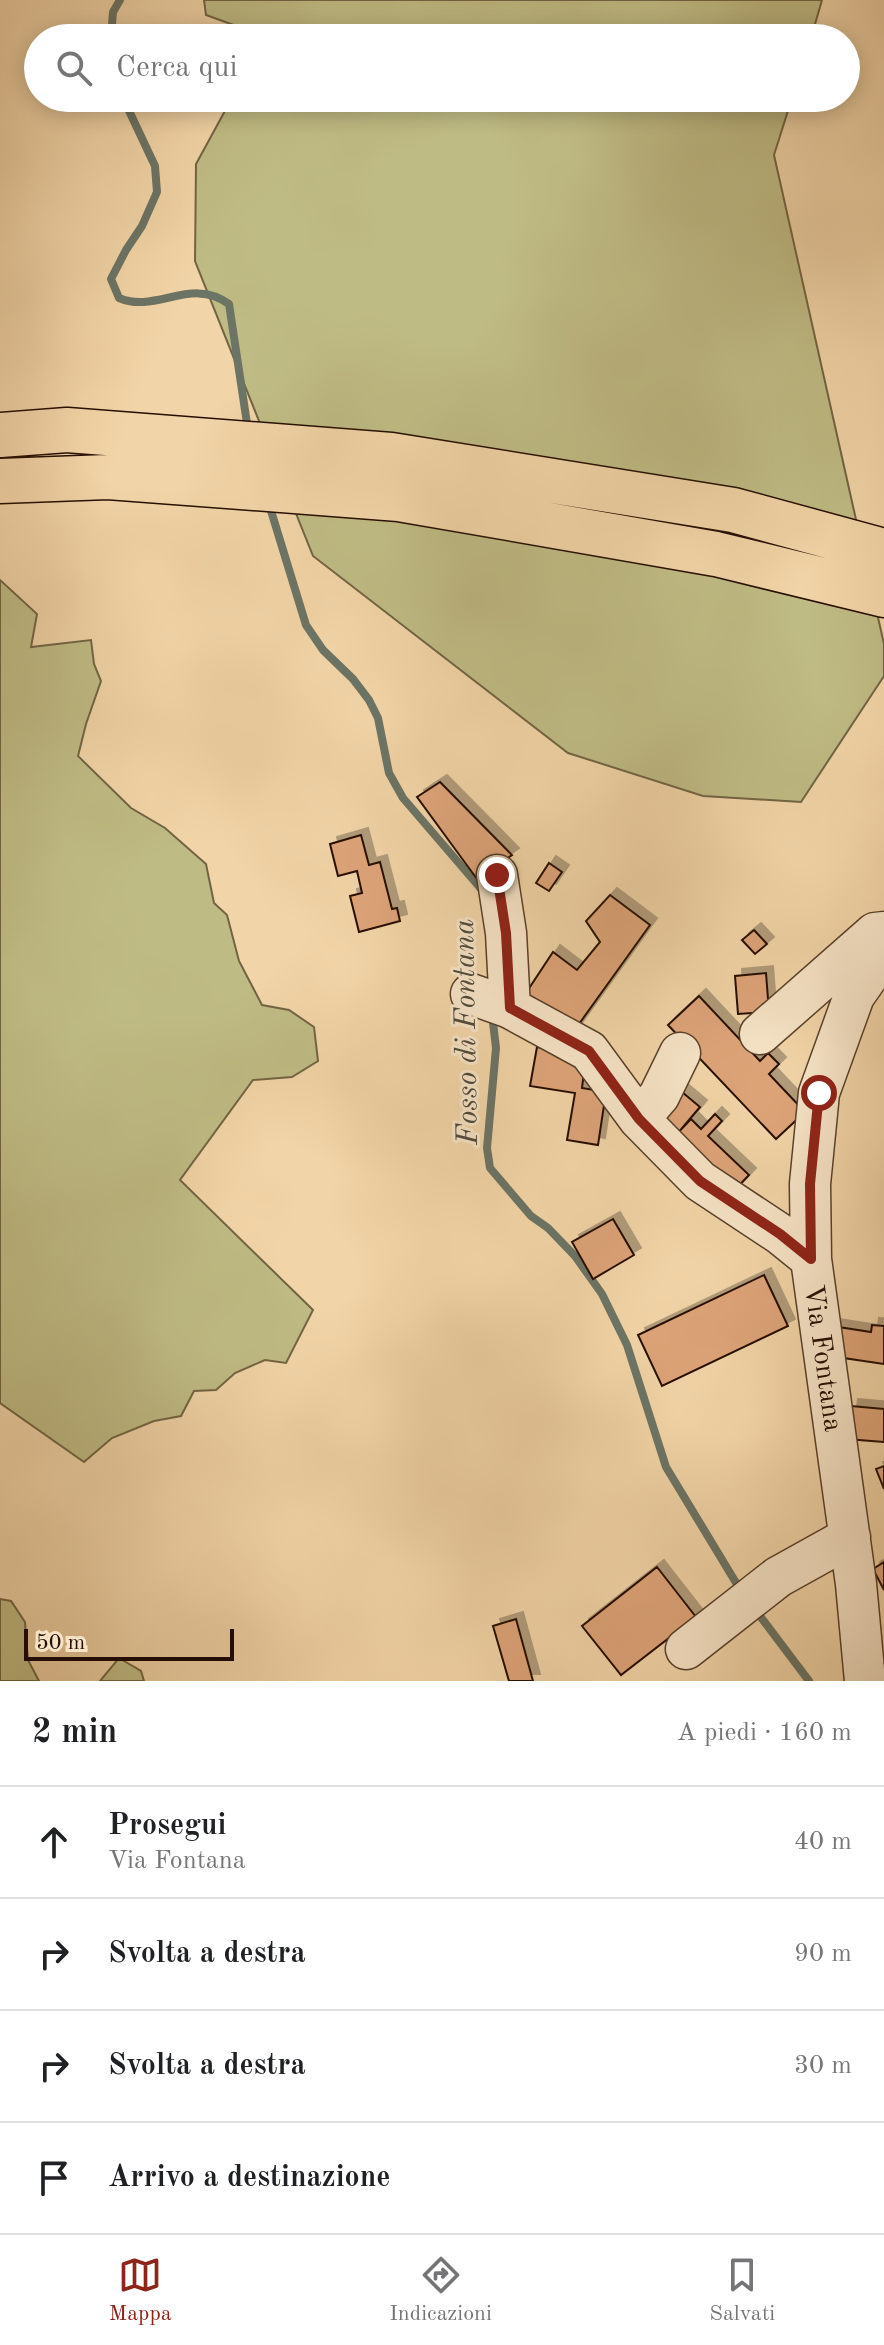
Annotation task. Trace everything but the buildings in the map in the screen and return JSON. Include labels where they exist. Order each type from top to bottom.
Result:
[{"type":"highway","points":[[0,435],[67,430],[391,455],[733,510],[884,551]]},
{"type":"highway","points":[[0,481],[108,477],[399,499],[716,554],[884,595]]},
{"type":"street","points":[[497,875],[506,933],[491,1001],[589,1051],[639,1119],[700,1181],[780,1234],[811,1259]]},
{"type":"street","points":[[760,1034],[875,933],[884,932]]},
{"type":"street","name":"Via Fontana","points":[[865,1681],[850,1537],[811,1259],[810,1184],[819,1093],[854,996],[884,953]]},
{"type":"street","points":[[639,1119],[659,1096],[680,1053]]},
{"type":"street","points":[[686,1649],[778,1577],[850,1537]]},
{"type":"shaded area","points":[[204,0],[822,0],[815,24],[231,24],[206,15]]},
{"type":"shaded area","points":[[224,112],[788,112],[774,155],[884,644],[884,676],[801,802],[703,796],[568,753],[313,556],[195,261],[196,164]]},
{"type":"shaded area","points":[[0,580],[37,614],[31,647],[91,640],[94,664],[101,681],[78,756],[131,808],[165,828],[206,864],[214,903],[227,915],[239,961],[262,1005],[289,1010],[314,1027],[318,1061],[292,1077],[253,1080],[180,1180],[313,1310],[286,1363],[265,1360],[235,1373],[216,1390],[194,1391],[181,1416],[154,1421],[112,1438],[84,1462],[0,1403]]},
{"type":"shaded area","points":[[0,1599],[11,1601],[25,1622],[28,1660],[39,1681],[0,1681]]},
{"type":"shaded area","points":[[119,1658],[141,1671],[144,1681],[100,1681]]},
{"type":"waterway","name":"Fosso di Fontana","points":[[112,24],[113,12],[120,0]]},
{"type":"waterway","name":"Fosso di Fontana","points":[[130,112],[155,166],[157,192],[142,226],[111,279],[119,298],[133,302],[201,294],[215,296],[229,304],[248,430]]},
{"type":"waterway","name":"Fosso di Fontana","points":[[268,501],[306,625],[323,650],[353,679],[369,700],[378,718],[389,773],[403,798],[482,890]]},
{"type":"waterway","name":"Fosso di Fontana","points":[[492,1014],[496,1048],[487,1148],[490,1168],[531,1216],[548,1228],[575,1256],[602,1294],[627,1345],[666,1467],[741,1591]]},
{"type":"waterway","name":"Fosso di Fontana","points":[[754,1608],[809,1681]]},
{"type":"route","points":[[497,875],[506,933],[510,1008],[589,1051],[639,1119],[700,1181],[780,1234],[811,1259],[810,1184],[819,1093]]}]
